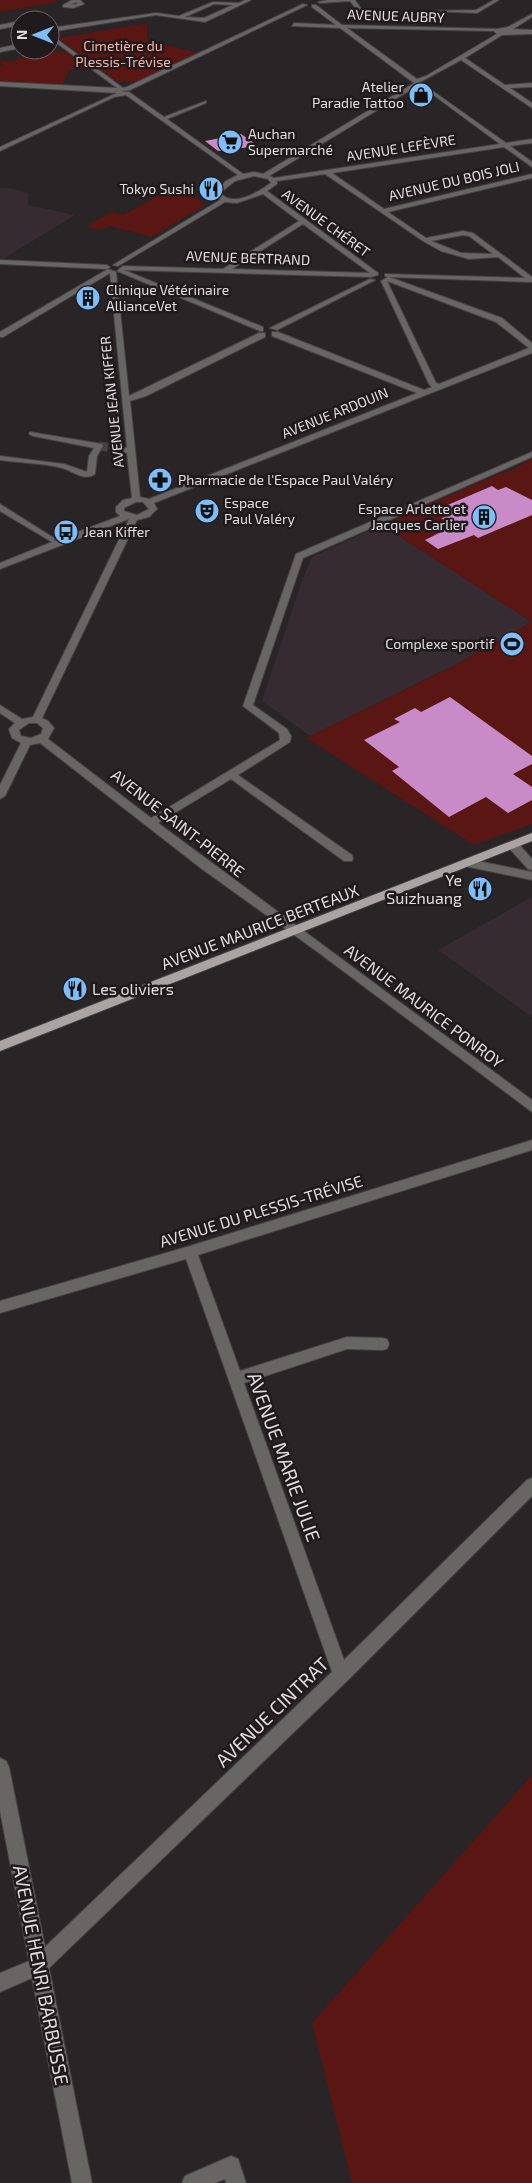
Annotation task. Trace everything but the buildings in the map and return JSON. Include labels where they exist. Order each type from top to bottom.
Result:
[{"type":"main road","name":"AVENUE MAURICE BERTEAUX","points":[[0,1046],[532,837]]},
{"type":"street","points":[[60,28],[156,14],[205,20],[249,0]]},
{"type":"street","points":[[0,149],[303,3],[351,0],[360,10]]},
{"type":"street","points":[[430,11],[477,12],[497,0]]},
{"type":"street","points":[[317,2],[342,26],[417,83],[426,87],[532,165]]},
{"type":"street","points":[[181,17],[213,3],[239,4]]},
{"type":"street","points":[[512,30],[532,15]]},
{"type":"street","name":"AVENUE AUBRY","points":[[294,24],[499,32],[512,30]]},
{"type":"street","points":[[512,30],[532,32]]},
{"type":"street","points":[[264,176],[417,83],[462,58],[499,32]]},
{"type":"street","points":[[0,335],[115,269],[224,200],[237,201],[253,197],[275,183],[274,180],[264,176],[241,175],[60,46]]},
{"type":"street","points":[[462,58],[532,106]]},
{"type":"street","points":[[0,84],[123,91]]},
{"type":"street","points":[[505,87],[532,85]]},
{"type":"street","points":[[163,120],[204,102]]},
{"type":"street","name":"AVENUE LEFÈVRE","points":[[274,180],[532,141]]},
{"type":"street","points":[[326,172],[438,248],[466,258],[499,255]]},
{"type":"street","points":[[224,200],[217,193],[241,175]]},
{"type":"street","name":"AVENUE DU BOIS JOLI","points":[[382,211],[532,176]]},
{"type":"street","name":"AVENUE CHÉRET","points":[[263,192],[373,276]]},
{"type":"street","points":[[226,270],[303,221]]},
{"type":"street","points":[[424,240],[463,233],[471,234],[532,280]]},
{"type":"street","name":"AVENUE BERTRAND","points":[[0,262],[115,269],[226,270],[373,276],[386,279]]},
{"type":"street","points":[[115,269],[261,332]]},
{"type":"street","name":"AVENUE JEAN KIFFER","points":[[115,269],[136,500]]},
{"type":"street","points":[[126,400],[143,394],[261,332],[275,331],[373,276]]},
{"type":"street","points":[[386,279],[532,280]]},
{"type":"street","points":[[386,279],[499,320],[532,348]]},
{"type":"street","points":[[386,279],[434,384],[438,387]]},
{"type":"street","points":[[275,331],[424,393]]},
{"type":"street","name":"AVENUE ARDOUIN","points":[[148,502],[424,393],[532,348]]},
{"type":"street","points":[[0,458],[64,466],[82,474],[91,474],[93,456],[99,446],[33,434]]},
{"type":"street","points":[[114,448],[131,451]]},
{"type":"street","points":[[151,823],[285,742],[286,736],[283,731],[248,706],[299,556],[532,454]]},
{"type":"street","points":[[0,560],[51,540],[127,515],[144,516],[151,512],[153,507],[148,502],[136,500],[122,504],[119,510],[127,515]]},
{"type":"street","points":[[0,507],[51,540]]},
{"type":"street","points":[[0,566],[127,515]]},
{"type":"street","points":[[36,720],[127,515]]},
{"type":"street","points":[[0,708],[21,723]]},
{"type":"street","points":[[36,720],[46,724],[49,728],[48,734],[42,739],[26,742],[17,738],[14,734],[14,729],[21,723],[36,720]]},
{"type":"street","name":"AVENUE SAINT-PIERRE","points":[[42,739],[206,866],[296,931]]},
{"type":"street","points":[[0,796],[26,742]]},
{"type":"street","points":[[232,775],[348,858]]},
{"type":"street","points":[[513,845],[532,866]]},
{"type":"street","points":[[468,863],[532,876]]},
{"type":"street","name":"AVENUE MAURICE PONROY","points":[[296,931],[532,1107]]},
{"type":"street","name":"AVENUE DU PLESSIS-TRÉVISE","points":[[0,1307],[190,1252],[532,1145]]},
{"type":"street","name":"AVENUE MARIE JULIE","points":[[190,1252],[341,1675]]},
{"type":"street","points":[[236,1379],[347,1342],[382,1344]]},
{"type":"street","name":"AVENUE CINTRAT","points":[[0,1983],[38,1966],[341,1675],[532,1485]]},
{"type":"street","name":"AVENUE HENRI BARBUSSE","points":[[0,1767],[82,2183]]},
{"type":"street","points":[[192,2183],[231,2166],[236,2183]]},
{"type":"shaded area","points":[[0,188],[11,188],[28,193],[28,205],[75,215],[3,259],[0,259]]},
{"type":"shaded area","points":[[382,525],[532,622],[453,666],[310,736],[262,701],[303,578],[312,557]]},
{"type":"shaded area","points":[[532,897],[532,1017],[438,950]]},
{"type":"green space","points":[[0,0],[56,0],[58,2],[10,10],[0,12]]},
{"type":"green space","name":"Cimetière du Plessis-Trévise","points":[[147,23],[147,41],[199,53],[137,82],[116,81],[60,38]]},
{"type":"green space","points":[[60,52],[68,52],[91,68],[69,70],[62,86],[0,83],[0,66],[2,65],[0,60],[12,62],[17,60],[60,60]]},
{"type":"green space","points":[[166,191],[197,198],[205,205],[152,237],[110,226],[99,230],[86,226],[112,212],[123,215]]},
{"type":"green space","points":[[532,459],[532,622],[382,525],[513,469]]},
{"type":"green space","name":"Complexe sportif","points":[[532,622],[532,824],[474,845],[306,738],[453,666]]},
{"type":"green space","points":[[532,1775],[532,2183],[352,2183],[312,2023]]},
{"type":"tunnel","points":[[99,446],[114,448]]},
{"type":"place","name":"Atelier Paradie Tattoo","points":[[421,95]]},
{"type":"place","name":"Auchan Supermarché","points":[[230,142]]},
{"type":"place","name":"Tokyo Sushi","points":[[211,189]]},
{"type":"place","name":"Clinique Vétérinaire AllianceVet","points":[[88,298]]},
{"type":"place","name":"Pharmacie de l'Espace Paul Valéry","points":[[160,480]]},
{"type":"place","name":"Espace Paul Valéry","points":[[207,511]]},
{"type":"place","name":"Espace Arlette et Jacques Carlier","points":[[484,517]]},
{"type":"place","name":"Jean Kiffer","points":[[66,532]]},
{"type":"place","name":"Complexe sportif","points":[[512,644]]},
{"type":"place","name":"Ye Suizhuang","points":[[480,889]]},
{"type":"place","name":"Les oliviers","points":[[75,989]]}]
